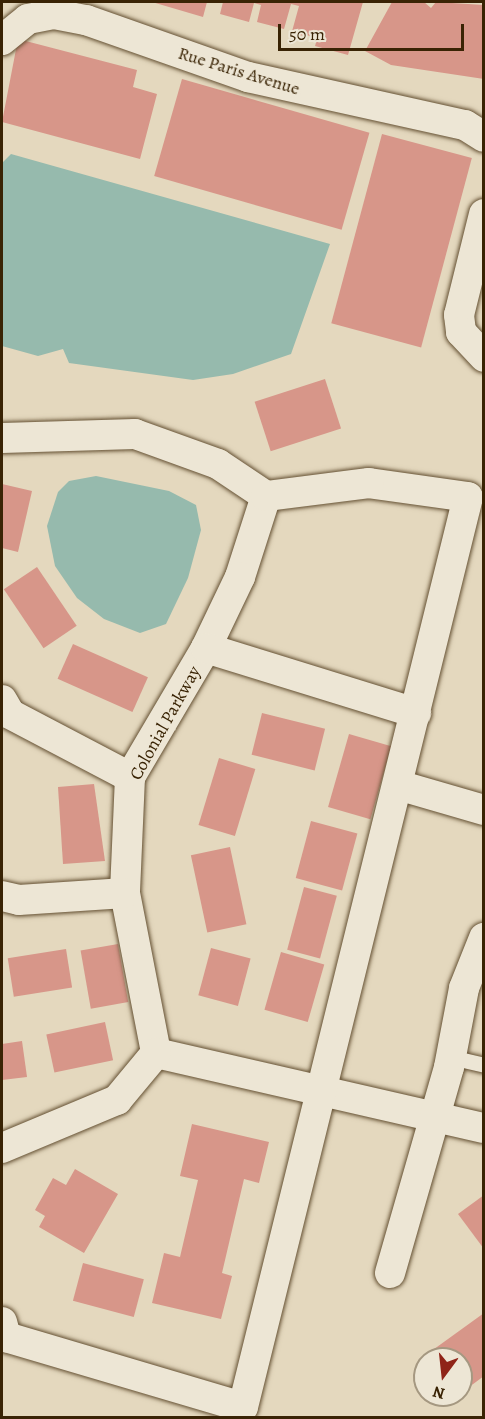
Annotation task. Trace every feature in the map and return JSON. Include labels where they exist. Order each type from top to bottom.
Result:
[{"type":"street","name":"Rue Paris Avenue","points":[[2,40],[28,19],[54,14],[86,20],[248,77],[431,117],[483,137]]},
{"type":"street","points":[[483,214],[459,315],[464,338],[483,357]]},
{"type":"street","points":[[2,438],[135,434],[218,464],[266,496],[369,483],[468,497],[243,1407],[6,1337],[2,1322]]},
{"type":"street","name":"Colonial Parkway","points":[[156,1053],[125,893],[130,777],[206,648],[240,577],[266,496]]},
{"type":"street","points":[[206,648],[416,712]]},
{"type":"street","points":[[2,700],[10,714],[130,777]]},
{"type":"street","points":[[398,785],[483,810]]},
{"type":"street","points":[[2,896],[19,900],[125,893]]},
{"type":"street","points":[[390,1273],[450,1057],[475,981],[483,938]]},
{"type":"street","points":[[2,1148],[117,1100],[156,1053],[483,1128]]},
{"type":"lane","points":[[450,1057],[483,1065]]},
{"type":"water","points":[[11,154],[330,244],[291,354],[233,374],[193,380],[69,363],[63,349],[38,356],[2,346],[2,163]]},
{"type":"water","points":[[96,476],[169,491],[196,505],[201,530],[188,578],[166,624],[140,633],[104,619],[77,598],[55,566],[47,526],[58,492],[69,481]]},
{"type":"building","points":[[152,2],[207,2],[203,17]]},
{"type":"building","points":[[223,2],[363,2],[348,55],[315,46],[318,36],[291,35],[299,6],[291,4],[284,29],[257,22],[261,5],[254,3],[249,22],[220,14]]},
{"type":"building","points":[[392,2],[424,2],[431,8],[436,2],[484,5],[484,79],[391,65],[365,51]]},
{"type":"building","points":[[18,39],[137,70],[133,87],[157,94],[140,159],[2,122]]},
{"type":"building","points":[[182,79],[369,133],[342,230],[154,176]]},
{"type":"building","points":[[382,134],[472,158],[421,347],[331,323]]},
{"type":"building","points":[[325,379],[341,428],[271,451],[255,402]]},
{"type":"building","points":[[2,484],[32,491],[18,552],[2,548]]},
{"type":"building","points":[[37,567],[77,626],[44,648],[4,589]]},
{"type":"building","points":[[73,644],[148,677],[132,712],[58,679]]},
{"type":"building","points":[[262,713],[325,729],[315,770],[252,755]]},
{"type":"building","points":[[349,734],[391,746],[370,819],[328,807]]},
{"type":"building","points":[[219,758],[255,769],[235,836],[199,825]]},
{"type":"building","points":[[94,784],[105,861],[63,864],[58,787]]},
{"type":"building","points":[[311,821],[357,833],[342,890],[296,878]]},
{"type":"building","points":[[230,847],[246,924],[207,933],[191,855]]},
{"type":"building","points":[[304,887],[337,896],[320,959],[287,950]]},
{"type":"building","points":[[118,944],[128,1002],[91,1009],[81,951]]},
{"type":"building","points":[[211,948],[251,959],[238,1006],[198,995]]},
{"type":"building","points":[[66,949],[72,988],[14,997],[8,958]]},
{"type":"building","points":[[281,952],[324,964],[308,1022],[264,1010]]},
{"type":"building","points":[[105,1022],[113,1060],[54,1073],[46,1034]]},
{"type":"building","points":[[22,1041],[27,1077],[2,1080],[2,1044]]},
{"type":"building","points":[[192,1124],[269,1142],[259,1183],[244,1179],[222,1273],[232,1276],[221,1319],[152,1303],[164,1253],[180,1257],[198,1180],[180,1176]]},
{"type":"building","points":[[75,1169],[118,1194],[84,1253],[39,1227],[45,1216],[35,1210],[53,1178],[66,1185]]},
{"type":"building","points":[[484,1195],[484,1249],[458,1214]]},
{"type":"building","points":[[83,1263],[144,1279],[134,1317],[73,1301]]},
{"type":"building","points":[[484,1313],[484,1376],[473,1384],[473,1347],[437,1347]]}]
